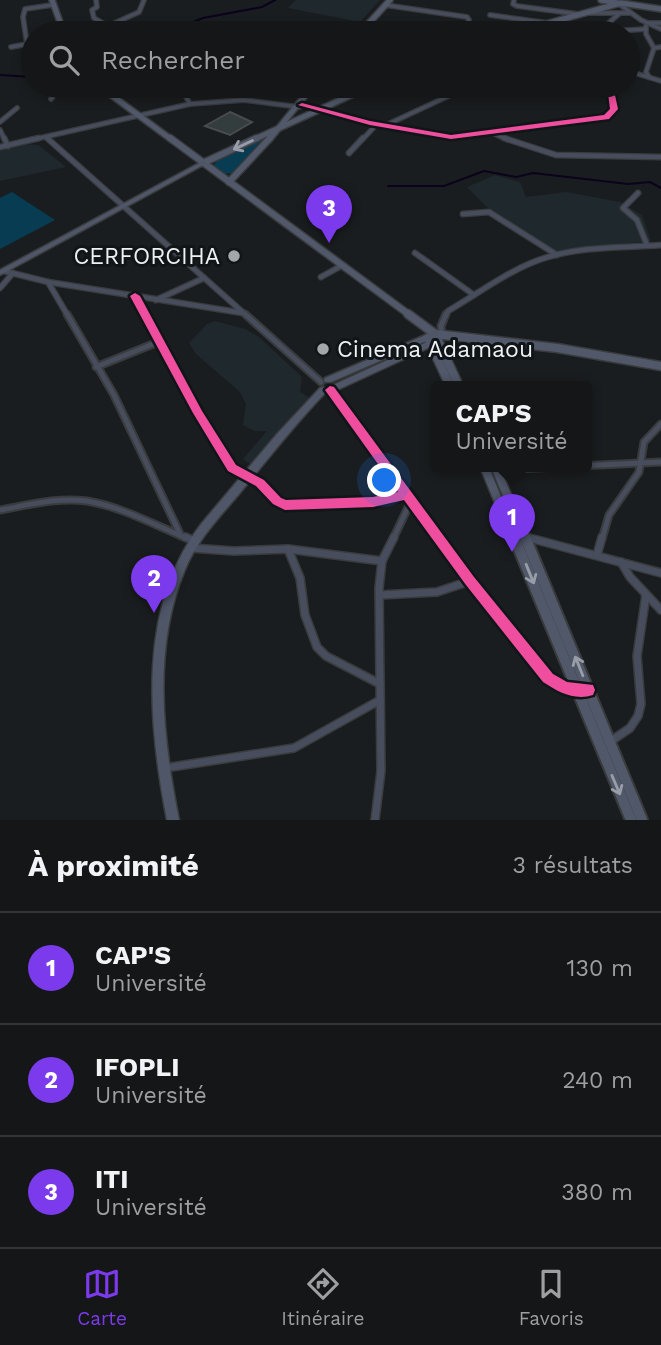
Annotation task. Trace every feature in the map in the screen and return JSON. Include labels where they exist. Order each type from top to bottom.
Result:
[{"type":"main road","points":[[601,0],[661,9]]},
{"type":"main road","points":[[52,2],[59,21]]},
{"type":"main road","points":[[372,21],[389,3]]},
{"type":"main road","points":[[556,21],[620,4]]},
{"type":"main road","points":[[115,98],[438,337],[454,381]]},
{"type":"main road","points":[[229,182],[306,98]]},
{"type":"main road","points":[[2,272],[203,163],[342,98]]},
{"type":"main road","points":[[173,820],[162,768],[158,704],[161,642],[173,589],[193,544],[247,477],[327,386],[438,337],[557,348],[661,366]]},
{"type":"main road","points":[[493,472],[611,741],[642,820]]},
{"type":"main road","points":[[520,538],[576,691],[631,820]]},
{"type":"street","points":[[96,0],[97,7],[92,10],[94,18],[98,21]]},
{"type":"street","points":[[119,21],[139,12],[144,0]]},
{"type":"street","points":[[514,0],[513,4],[517,6],[582,14],[629,13]]},
{"type":"street","points":[[633,0],[620,4],[629,13],[661,29]]},
{"type":"street","points":[[24,21],[24,9],[52,2]]},
{"type":"street","points":[[389,3],[467,17],[469,21]]},
{"type":"street","points":[[611,21],[619,14]]},
{"type":"street","points":[[490,15],[534,21]]},
{"type":"street","points":[[646,23],[661,23]]},
{"type":"street","points":[[646,23],[648,39],[661,55]]},
{"type":"street","points":[[640,29],[646,29]]},
{"type":"street","points":[[11,47],[21,45]]},
{"type":"street","points":[[654,48],[661,47]]},
{"type":"street","points":[[649,77],[646,72],[654,48]]},
{"type":"street","points":[[640,74],[661,81]]},
{"type":"street","points":[[187,98],[190,104]]},
{"type":"street","points":[[384,126],[445,98]]},
{"type":"street","points":[[0,147],[136,114],[190,104],[244,100],[316,109],[384,126],[451,137],[606,117],[614,109],[612,98]]},
{"type":"street","points":[[0,122],[17,108]]},
{"type":"street","points":[[349,153],[377,124]]},
{"type":"street","points":[[0,131],[8,146]]},
{"type":"street","points":[[493,133],[522,147],[550,156],[661,157]]},
{"type":"street","points":[[46,136],[327,386],[470,581],[548,678],[560,686],[576,691],[588,690]]},
{"type":"street","points":[[638,193],[623,208],[638,220],[647,245]]},
{"type":"street","points":[[463,214],[489,212],[557,255]]},
{"type":"street","points":[[438,337],[445,315],[474,295],[538,260],[557,255],[661,245]]},
{"type":"street","points":[[415,253],[474,295]]},
{"type":"street","points":[[321,277],[341,266]]},
{"type":"street","points":[[2,272],[48,282],[243,313]]},
{"type":"street","points":[[0,288],[13,273]]},
{"type":"street","points":[[155,300],[204,278]]},
{"type":"street","points":[[48,282],[114,395],[181,536]]},
{"type":"street","points":[[135,296],[158,342],[232,468],[260,483],[277,501],[285,505],[409,498]]},
{"type":"street","points":[[96,367],[158,342]]},
{"type":"street","points":[[597,555],[609,514],[632,485],[642,462],[644,442],[661,424]]},
{"type":"street","points":[[592,464],[661,462]]},
{"type":"street","points":[[375,820],[381,771],[382,561],[409,498]]},
{"type":"street","points":[[0,510],[60,501],[85,501],[105,505],[181,536],[193,544],[234,551],[288,549],[382,561]]},
{"type":"street","points":[[520,538],[661,573]]},
{"type":"street","points":[[288,549],[300,578],[305,615],[317,647],[326,656],[380,684]]},
{"type":"street","points":[[621,562],[661,610]]},
{"type":"street","points":[[380,595],[437,592],[470,581]]},
{"type":"street","points":[[611,741],[630,729],[642,704],[637,677],[637,656],[646,595]]},
{"type":"street","points":[[162,768],[294,748],[318,737],[341,719],[380,700]]},
{"type":"shaded area","points":[[296,0],[380,0],[361,21],[288,8]]},
{"type":"shaded area","points":[[264,138],[233,173],[224,174],[213,166],[217,160]]},
{"type":"shaded area","points":[[25,144],[38,145],[66,167],[0,181],[0,150]]},
{"type":"shaded area","points":[[495,175],[520,182],[526,197],[566,192],[620,202],[642,215],[651,241],[555,251],[487,207],[467,187]]},
{"type":"shaded area","points":[[12,192],[55,220],[0,249],[0,198]]},
{"type":"shaded area","points":[[215,321],[245,329],[259,337],[302,377],[300,392],[310,398],[253,466],[243,459],[267,431],[255,431],[243,425],[246,404],[240,392],[196,354],[189,343],[207,324]]},
{"type":"building","points":[[230,112],[252,122],[230,135],[205,126]]},
{"type":"waterway","points":[[196,21],[262,7],[275,0]]},
{"type":"waterway","points":[[0,75],[21,76]]},
{"type":"waterway","points":[[388,186],[444,186],[484,171],[516,177],[533,173],[628,184],[650,182],[661,188]]},
{"type":"cycle path","points":[[302,105],[370,123],[451,137],[606,117],[614,109],[612,98]]},
{"type":"cycle path","points":[[135,296],[198,413],[232,468],[260,483],[277,501],[285,505],[373,502],[407,495]]},
{"type":"cycle path","points":[[330,390],[470,581],[548,678],[567,688],[588,690]]},
{"type":"place","name":"ITI","points":[[329,243]]},
{"type":"place","name":"CERFORCIHA","points":[[234,256]]},
{"type":"place","name":"Cinema Adamaou","points":[[323,349]]},
{"type":"place","name":"CAP'S","points":[[512,552]]},
{"type":"place","name":"IFOPLI","points":[[154,613]]}]
